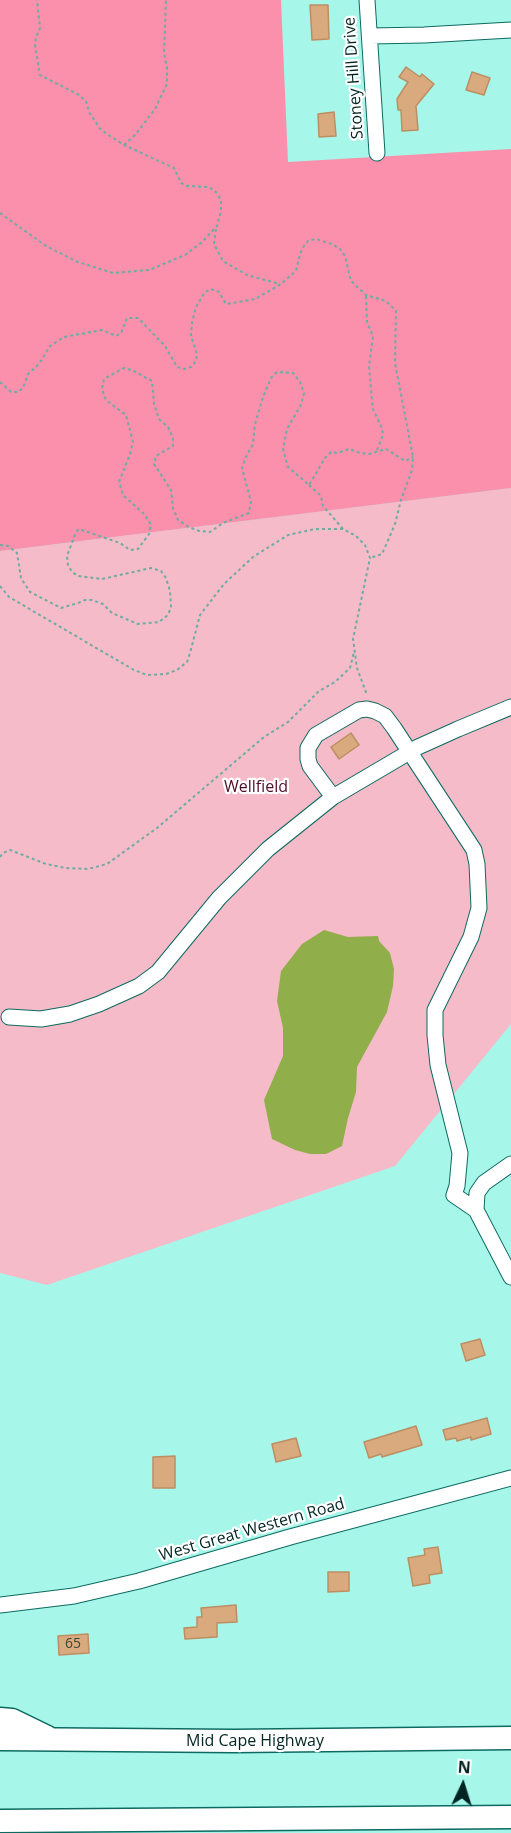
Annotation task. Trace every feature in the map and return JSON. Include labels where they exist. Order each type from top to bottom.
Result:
[{"type":"highway","points":[[0,1719],[12,1720],[51,1739]]},
{"type":"highway","name":"Mid Cape Highway","points":[[0,1739],[257,1741],[511,1738]]},
{"type":"highway","points":[[0,1821],[511,1817]]},
{"type":"street","name":"Stoney Hill Drive","points":[[367,0],[376,153]]},
{"type":"street","points":[[370,36],[511,30]]},
{"type":"street","points":[[9,1017],[41,1019],[70,1014],[139,986],[158,972],[219,898],[262,855],[333,797],[410,752],[458,729],[511,708]]},
{"type":"street","points":[[333,797],[310,766],[308,748],[316,735],[359,710],[375,711],[385,716],[474,850],[479,908],[471,937],[435,1010],[438,1065],[460,1153],[454,1195],[476,1210],[511,1277]]},
{"type":"street","points":[[476,1210],[477,1193],[484,1183],[511,1164]]},
{"type":"street","name":"West Great Western Road","points":[[0,1605],[74,1596],[139,1581],[290,1537],[511,1478]]},
{"type":"path","points":[[37,0],[40,28],[34,45],[40,75],[79,94],[86,101],[89,111],[101,130],[124,146],[174,168],[182,183],[187,186],[209,187],[216,192],[221,200],[221,211],[214,234],[214,244],[223,261],[247,275],[281,284]]},
{"type":"path","points":[[124,146],[155,109],[167,84],[168,68],[164,53],[166,0]]},
{"type":"path","points":[[0,213],[46,246],[78,262],[112,273],[149,270],[185,255],[217,226]]},
{"type":"path","points":[[0,382],[11,392],[18,392],[23,388],[28,374],[39,364],[50,346],[64,337],[102,330],[116,336],[121,333],[127,318],[138,318],[147,325],[171,354],[177,367],[184,369],[191,367],[196,361],[197,354],[191,336],[192,322],[196,307],[205,292],[211,289],[219,292],[226,304],[255,299],[281,284],[296,271],[300,254],[308,241],[316,239],[332,244],[345,256],[351,281],[366,295],[386,301],[396,311],[395,363],[413,457],[412,470],[382,554],[370,558]]},
{"type":"path","points":[[366,295],[367,322],[373,336],[369,367],[373,409],[383,435],[377,450]]},
{"type":"path","points":[[0,545],[8,546],[17,553],[21,578],[30,592],[61,608],[92,600],[102,604],[112,613],[138,624],[159,622],[168,615],[171,606],[170,591],[161,571],[151,568],[102,579],[78,576],[72,573],[68,564],[67,556],[76,532],[80,529],[120,543],[130,550],[138,549],[149,534],[151,525],[145,515],[123,495],[119,482],[133,442],[126,415],[106,400],[102,388],[104,379],[124,368],[152,381],[154,404],[159,419],[168,427],[173,438],[173,446],[156,456],[154,464],[171,490],[173,508],[178,520],[189,528],[210,531],[223,523],[249,513],[251,502],[242,468],[253,444],[255,424],[264,397],[277,372],[293,373],[304,393],[301,405],[287,429],[283,449],[288,467],[321,496],[323,506],[343,529],[356,536],[365,545],[370,558],[355,627],[354,652],[350,668],[340,678],[319,691],[288,723],[264,737],[157,828],[107,864],[88,869],[66,868],[46,864],[10,850],[0,857]]},
{"type":"path","points":[[309,485],[331,452],[338,453],[349,449],[369,454],[386,449],[405,461],[413,457]]},
{"type":"path","points":[[0,586],[9,597],[134,670],[147,675],[166,674],[177,670],[186,662],[200,615],[224,584],[253,557],[288,535],[315,529],[343,529]]},
{"type":"path","points":[[354,652],[357,668],[375,711]]},
{"type":"green space","name":"Wellfield","points":[[511,488],[511,1024],[395,1166],[47,1285],[0,1273],[0,551]]},
{"type":"shaded area","points":[[0,0],[281,0],[288,162],[511,149],[511,488],[0,551]]},
{"type":"shaded area","points":[[324,930],[348,937],[378,936],[379,941],[390,953],[394,969],[393,986],[387,1012],[357,1067],[356,1092],[342,1146],[326,1154],[310,1154],[272,1139],[264,1100],[283,1056],[283,1028],[277,1001],[281,971],[302,944]]},
{"type":"building","points":[[310,5],[328,5],[329,39],[312,40]]},
{"type":"building","points":[[406,67],[420,77],[422,74],[434,84],[416,106],[418,130],[402,131],[401,110],[398,110],[397,99],[408,82],[399,77]]},
{"type":"building","points":[[472,72],[490,78],[484,95],[466,90]]},
{"type":"building","points":[[334,112],[336,136],[319,137],[318,114]]},
{"type":"building","points":[[351,733],[359,745],[339,759],[331,747]]},
{"type":"building","points":[[480,1339],[485,1355],[466,1361],[461,1344]]},
{"type":"building","points":[[487,1418],[491,1434],[471,1440],[471,1437],[457,1441],[456,1438],[446,1440],[443,1430]]},
{"type":"building","points":[[416,1426],[422,1445],[382,1457],[381,1454],[369,1458],[364,1442]]},
{"type":"building","points":[[296,1438],[301,1456],[276,1462],[272,1444]]},
{"type":"building","points":[[175,1456],[175,1488],[153,1488],[153,1457]]},
{"type":"building","points":[[438,1547],[442,1573],[429,1575],[430,1583],[413,1586],[408,1558],[425,1555],[424,1549]]},
{"type":"building","points":[[328,1572],[349,1572],[349,1591],[328,1592]]},
{"type":"building","points":[[236,1605],[237,1622],[217,1623],[217,1637],[185,1639],[184,1628],[197,1627],[197,1617],[202,1617],[201,1608]]},
{"type":"building","points":[[88,1634],[89,1653],[59,1655],[58,1636]]}]
